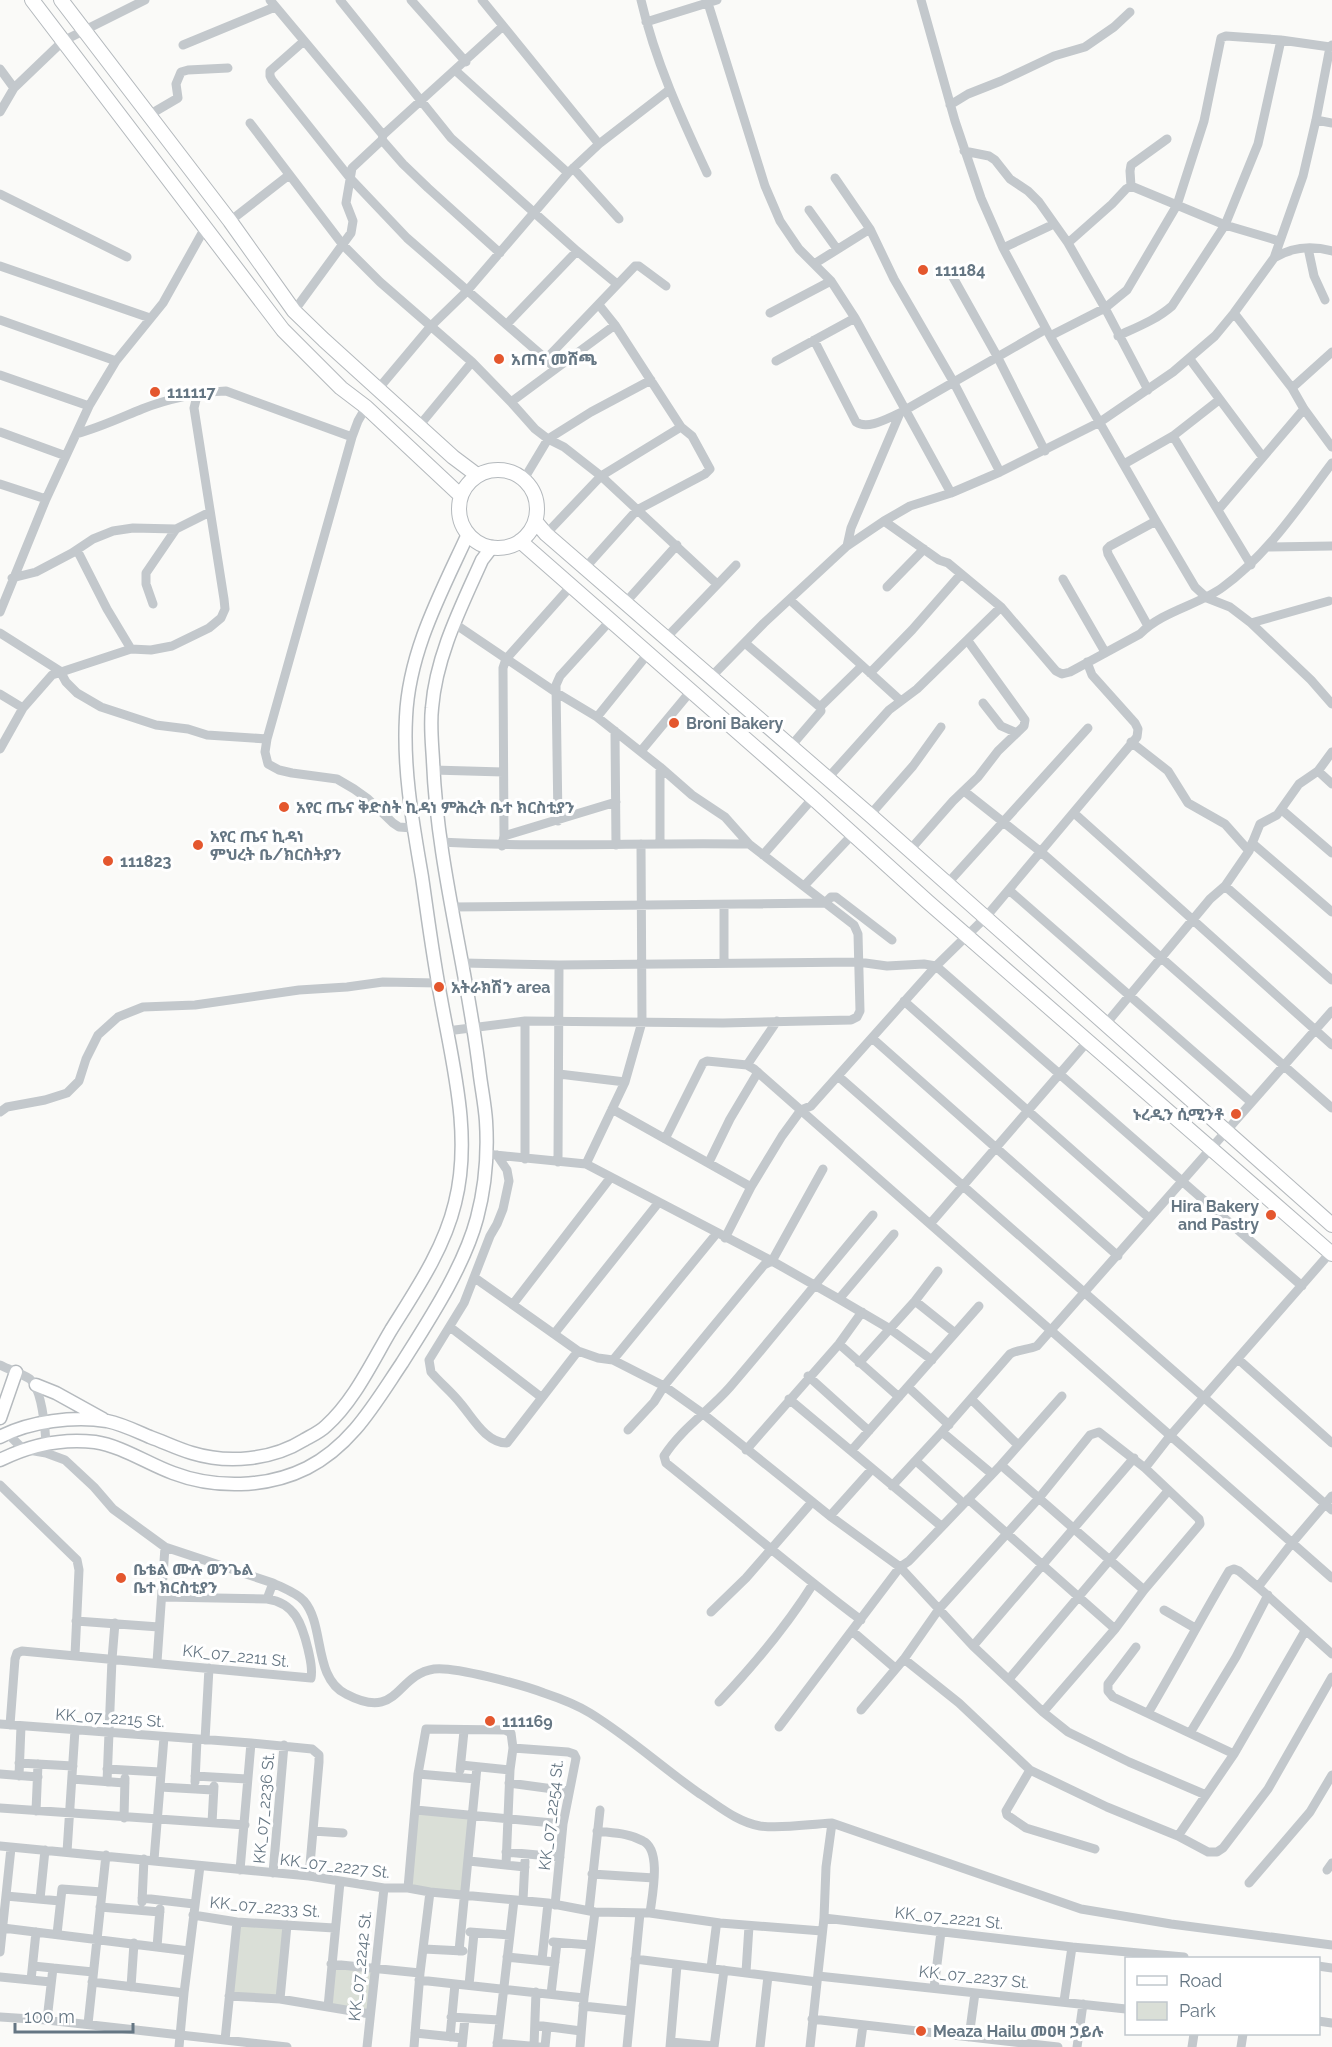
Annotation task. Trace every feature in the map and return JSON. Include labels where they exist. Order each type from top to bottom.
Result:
[{"type":"highway","points":[[32,0],[284,330],[341,388],[366,407],[460,495]]},
{"type":"highway","points":[[61,0],[230,221],[294,311],[453,457],[477,475]]},
{"type":"highway","points":[[489,470],[514,473],[524,479],[531,488],[536,499],[535,521],[529,533],[520,541],[506,547],[492,547],[479,543],[468,534],[459,516],[460,495],[464,487],[477,475],[489,470]]},
{"type":"highway","points":[[535,521],[546,534],[870,815],[1332,1225]]},
{"type":"highway","points":[[520,541],[647,655],[813,798],[852,835],[1331,1253]]},
{"type":"main road","points":[[36,1385],[56,1393],[106,1421],[127,1427],[193,1454],[223,1459],[271,1454],[300,1443],[326,1427],[357,1387],[415,1293],[440,1246],[455,1203],[463,1140],[412,828],[405,748],[406,716],[409,682],[415,656],[468,534]]},
{"type":"main road","points":[[0,1460],[23,1449],[46,1443],[72,1441],[98,1443],[176,1474],[211,1482],[240,1484],[264,1481],[303,1470],[323,1459],[344,1442],[364,1421],[434,1312],[458,1266],[477,1221],[492,1155],[474,1029],[436,816],[431,710],[435,681],[455,624],[482,560],[492,547]]},
{"type":"main road","points":[[0,1418],[16,1372]]},
{"type":"main road","points":[[4,1435],[44,1422],[106,1421]]},
{"type":"street","points":[[0,112],[14,88],[63,41],[145,0]]},
{"type":"street","points":[[340,0],[451,138],[617,284]]},
{"type":"street","points":[[411,0],[466,62]]},
{"type":"street","points":[[641,0],[669,90],[707,173]]},
{"type":"street","points":[[921,0],[964,151],[1003,248],[1048,332],[1156,521],[1195,587],[1207,598],[1230,607],[1251,623],[1311,680],[1332,704]]},
{"type":"street","points":[[646,22],[710,1],[769,195],[780,221],[799,249],[831,281],[855,318],[903,411],[951,493]]},
{"type":"street","points":[[486,2],[502,27],[599,144]]},
{"type":"street","points":[[183,45],[272,4],[382,137],[428,188],[500,253]]},
{"type":"street","points":[[950,105],[968,94],[1002,81],[1054,56],[1085,47],[1114,27],[1130,12]]},
{"type":"street","points":[[294,311],[351,233],[353,222],[346,203],[352,168],[382,137],[502,27]]},
{"type":"street","points":[[711,677],[847,546],[910,507],[951,493],[1000,472],[1100,422],[1148,390],[1215,336],[1274,258],[1303,176],[1331,46],[1226,36],[1221,38],[1204,121],[1177,205],[1127,290],[1105,308],[997,356],[903,411],[867,425],[860,425],[856,422],[814,339]]},
{"type":"street","points":[[1118,336],[1162,315],[1172,306],[1225,225],[1258,144],[1281,40]]},
{"type":"street","points":[[304,41],[273,68],[270,76],[350,178],[407,238],[555,368]]},
{"type":"street","points":[[149,115],[178,98],[177,79],[183,71],[228,68]]},
{"type":"street","points":[[0,69],[14,88]]},
{"type":"street","points":[[456,71],[571,170],[619,219]]},
{"type":"street","points":[[379,388],[431,326],[466,292],[571,170],[599,144],[669,90]]},
{"type":"street","points":[[1316,120],[1332,123]]},
{"type":"street","points":[[250,123],[343,245],[380,282],[472,362],[536,429],[548,439],[564,447],[601,476],[717,584]]},
{"type":"street","points":[[1131,186],[1131,165],[1167,139]]},
{"type":"street","points":[[964,151],[989,156],[995,160],[1010,179],[1029,191],[1039,202],[1068,243],[1148,390]]},
{"type":"street","points":[[230,221],[289,175]]},
{"type":"street","points":[[835,178],[870,229],[894,279],[953,381],[1000,472]]},
{"type":"street","points":[[1131,186],[1225,225],[1280,241]]},
{"type":"street","points":[[1068,243],[1131,186]]},
{"type":"street","points":[[0,194],[127,256]]},
{"type":"street","points":[[809,210],[837,249]]},
{"type":"street","points":[[1003,248],[1054,224]]},
{"type":"street","points":[[0,612],[45,499],[89,406],[116,361],[163,303],[206,226]]},
{"type":"street","points":[[814,264],[870,229]]},
{"type":"street","points":[[1274,258],[1285,251],[1308,248],[1332,251]]},
{"type":"street","points":[[1308,248],[1314,276],[1325,300]]},
{"type":"street","points":[[507,324],[577,251]]},
{"type":"street","points":[[0,266],[150,318]]},
{"type":"street","points":[[546,359],[634,267],[637,266],[666,286]]},
{"type":"street","points":[[950,273],[997,356],[1045,451]]},
{"type":"street","points":[[770,313],[831,281]]},
{"type":"street","points":[[585,568],[637,510],[709,472],[710,469],[692,436],[681,427],[615,325],[599,305]]},
{"type":"street","points":[[1234,313],[1292,388],[1304,409],[1332,447]]},
{"type":"street","points":[[776,361],[855,318]]},
{"type":"street","points":[[0,320],[116,361]]},
{"type":"street","points":[[511,402],[615,325]]},
{"type":"street","points":[[1292,388],[1332,352]]},
{"type":"street","points":[[1189,358],[1262,456]]},
{"type":"street","points":[[419,426],[472,362]]},
{"type":"street","points":[[0,375],[89,406]]},
{"type":"street","points":[[524,479],[548,439],[591,412],[651,380]]},
{"type":"street","points":[[76,434],[145,408],[207,392],[226,391],[352,437]]},
{"type":"street","points":[[0,750],[23,708],[52,675],[131,649],[151,650],[172,645],[209,628],[221,618],[225,609],[224,599],[194,408],[197,396]]},
{"type":"street","points":[[1124,464],[1173,436],[1219,400]]},
{"type":"street","points":[[366,407],[352,437],[265,752],[268,764],[279,770],[337,779],[368,799],[399,827],[412,828]]},
{"type":"street","points":[[1218,510],[1304,409]]},
{"type":"street","points":[[847,546],[851,528],[903,411]]},
{"type":"street","points":[[546,534],[601,476],[681,427]]},
{"type":"street","points":[[0,432],[66,456]]},
{"type":"street","points":[[1173,436],[1251,565]]},
{"type":"street","points":[[884,521],[939,560],[948,563],[1001,607],[1056,671],[1062,674],[1140,634],[1148,626],[1196,600],[1207,598],[1251,565],[1268,547],[1332,463]]},
{"type":"street","points":[[0,484],[45,499]]},
{"type":"street","points":[[12,578],[36,572],[93,539],[112,531],[133,528],[176,529],[210,512]]},
{"type":"street","points":[[1148,626],[1107,549],[1156,521]]},
{"type":"street","points":[[153,604],[146,584],[146,573],[176,529]]},
{"type":"street","points":[[625,603],[677,545]]},
{"type":"street","points":[[1268,547],[1332,546]]},
{"type":"street","points":[[887,587],[924,549]]},
{"type":"street","points":[[77,550],[106,609],[131,649]]},
{"type":"street","points":[[666,638],[736,566]]},
{"type":"street","points":[[870,673],[912,630],[961,574]]},
{"type":"street","points":[[1063,579],[1105,652]]},
{"type":"street","points":[[503,841],[504,668],[506,659],[571,586]]},
{"type":"street","points":[[790,600],[901,701]]},
{"type":"street","points":[[1251,623],[1329,600]]},
{"type":"street","points":[[827,779],[890,710],[917,689],[1001,607]]},
{"type":"street","points":[[558,821],[556,685],[560,676],[610,621]]},
{"type":"street","points":[[447,1031],[525,1021],[723,1023],[851,1020],[857,1017],[860,1011],[858,934],[854,925],[749,844],[725,817],[692,795],[597,717],[557,693],[455,624]]},
{"type":"street","points":[[0,633],[60,671],[76,693],[101,707],[156,725],[188,729],[207,735],[267,740]]},
{"type":"street","points":[[909,851],[978,777],[998,751],[1024,726],[1025,720],[968,641]]},
{"type":"street","points":[[745,643],[820,707]]},
{"type":"street","points":[[597,717],[647,655]]},
{"type":"street","points":[[613,1360],[721,1236],[782,1136],[801,1110],[811,1106],[936,966],[985,918],[1137,737],[1138,729],[1135,723],[1092,675],[1087,662]]},
{"type":"street","points":[[791,746],[821,711],[820,707],[862,666]]},
{"type":"street","points":[[641,751],[690,692]]},
{"type":"street","points":[[0,694],[23,708]]},
{"type":"street","points":[[983,703],[1001,726],[1017,733]]},
{"type":"street","points":[[870,815],[913,766],[941,727]]},
{"type":"street","points":[[947,884],[1088,728]]},
{"type":"street","points":[[615,731],[616,845]]},
{"type":"street","points":[[1131,742],[1168,771],[1188,803],[1225,824],[1332,912]]},
{"type":"street","points":[[1105,1025],[1210,899],[1225,886],[1251,847],[1260,824],[1282,810],[1299,784],[1318,771],[1332,752]]},
{"type":"street","points":[[660,767],[660,843]]},
{"type":"street","points":[[433,770],[503,772]]},
{"type":"street","points":[[1318,771],[1332,784]]},
{"type":"street","points":[[964,790],[1041,852],[1332,1108]]},
{"type":"street","points":[[763,855],[813,798]]},
{"type":"street","points":[[503,841],[616,802]]},
{"type":"street","points":[[1282,810],[1332,853]]},
{"type":"street","points":[[1074,813],[1332,1045]]},
{"type":"street","points":[[804,886],[852,835]]},
{"type":"street","points":[[440,842],[503,841],[616,845],[749,844]]},
{"type":"street","points":[[586,1164],[625,1082],[642,1022],[641,844]]},
{"type":"street","points":[[1225,886],[1332,980]]},
{"type":"street","points":[[1009,890],[1251,1102]]},
{"type":"street","points":[[453,907],[825,903],[831,897],[836,897],[892,940]]},
{"type":"street","points":[[724,905],[724,962]]},
{"type":"street","points":[[463,963],[559,965],[858,962],[887,966],[924,964],[936,966],[1302,1286]]},
{"type":"street","points":[[558,1162],[559,965]]},
{"type":"street","points":[[0,1112],[7,1107],[45,1100],[67,1093],[79,1082],[86,1059],[98,1035],[118,1017],[144,1007],[195,1005],[299,990],[383,982],[438,983]]},
{"type":"street","points":[[904,1001],[1149,1218]]},
{"type":"street","points":[[892,1486],[1010,1354],[1019,1349],[1029,1350],[1037,1346],[1332,1011]]},
{"type":"street","points":[[525,1021],[525,1159]]},
{"type":"street","points":[[747,1065],[777,1021]]},
{"type":"street","points":[[872,1038],[1118,1256]]},
{"type":"street","points":[[930,1224],[1088,1041]]},
{"type":"street","points":[[665,1138],[703,1063],[706,1061],[747,1065],[758,1072],[1332,1578]]},
{"type":"street","points":[[709,1162],[730,1119],[758,1072]]},
{"type":"street","points":[[559,1074],[625,1082]]},
{"type":"street","points":[[838,1076],[1203,1398],[1330,1503],[1292,1543],[1258,1587]]},
{"type":"street","points":[[612,1109],[751,1186]]},
{"type":"street","points":[[492,1155],[586,1164],[814,1284],[890,1329],[932,1360]]},
{"type":"street","points":[[492,1155],[507,1170],[509,1181],[503,1209],[464,1303],[429,1360],[428,1366],[443,1386],[460,1402],[474,1422],[491,1438],[507,1443],[578,1351]]},
{"type":"street","points":[[628,1430],[654,1402],[664,1386],[764,1265],[772,1261],[822,1169]]},
{"type":"street","points":[[513,1304],[611,1177]]},
{"type":"street","points":[[554,1334],[659,1202]]},
{"type":"street","points":[[861,1620],[813,1584],[666,1463],[664,1456],[702,1413],[731,1386],[873,1215]]},
{"type":"street","points":[[839,1299],[894,1234]]},
{"type":"street","points":[[1145,1468],[1170,1436],[1331,1253]]},
{"type":"street","points":[[859,1364],[915,1301],[938,1271]]},
{"type":"street","points":[[475,1278],[578,1351],[613,1360],[664,1386],[702,1413],[812,1502],[900,1568],[973,1646],[1043,1712],[1077,1737],[1206,1795]]},
{"type":"street","points":[[915,1301],[955,1333]]},
{"type":"street","points":[[851,1451],[979,1306]]},
{"type":"street","points":[[746,1450],[838,1344],[862,1312]]},
{"type":"street","points":[[450,1327],[541,1397]]},
{"type":"street","points":[[838,1344],[899,1397]]},
{"type":"street","points":[[1238,1359],[1332,1443]]},
{"type":"street","points":[[0,1365],[23,1375],[36,1385],[46,1443]]},
{"type":"street","points":[[808,1376],[869,1431]]},
{"type":"street","points":[[908,1387],[992,1474]]},
{"type":"street","points":[[779,1727],[900,1568],[1001,1465],[1062,1396]]},
{"type":"street","points":[[789,1399],[941,1526]]},
{"type":"street","points":[[971,1399],[1018,1445]]},
{"type":"street","points":[[861,1710],[904,1659],[939,1609],[1039,1498],[1090,1435],[1099,1432],[1145,1468],[1199,1519],[1200,1524],[1144,1590],[1115,1629],[1043,1712]]},
{"type":"street","points":[[4,1435],[23,1449],[46,1453],[65,1460],[94,1487],[113,1509],[165,1547],[273,1583],[296,1595],[310,1612],[328,1674],[334,1685],[346,1695],[366,1702],[383,1702],[392,1699],[413,1679],[433,1669],[453,1670],[522,1687],[544,1693],[589,1712],[736,1819],[759,1826],[778,1827],[832,1823],[1081,1909],[1171,1924],[1332,1945]]},
{"type":"street","points":[[973,1646],[1134,1458]]},
{"type":"street","points":[[916,1461],[1007,1533],[1115,1629]]},
{"type":"street","points":[[1001,1465],[1144,1590]]},
{"type":"street","points":[[830,1516],[872,1469]]},
{"type":"street","points":[[0,1485],[76,1560],[79,1570],[75,1655]]},
{"type":"street","points":[[1009,1679],[1168,1491]]},
{"type":"street","points":[[711,1612],[772,1549],[812,1502]]},
{"type":"street","name":"KK_07_2211 St.","points":[[158,1662],[165,1547]]},
{"type":"street","points":[[1148,1713],[1229,1571],[1234,1569],[1258,1587],[1332,1654]]},
{"type":"street","points":[[163,1597],[267,1599],[273,1583]]},
{"type":"street","points":[[719,1702],[772,1643],[791,1619],[813,1584]]},
{"type":"street","points":[[1190,1733],[1236,1657],[1268,1596]]},
{"type":"street","name":"KK_07_2211 St.","points":[[5,1724],[17,1653],[22,1651],[158,1662],[309,1679],[311,1677],[310,1661],[305,1635],[295,1611],[281,1602],[267,1599]]},
{"type":"street","points":[[1164,1610],[1195,1628]]},
{"type":"street","points":[[76,1621],[159,1627]]},
{"type":"street","points":[[106,1782],[115,1623]]},
{"type":"street","points":[[1178,1836],[1233,1754],[1305,1630]]},
{"type":"street","points":[[852,1631],[895,1668]]},
{"type":"street","points":[[1136,1647],[1108,1684],[1108,1691],[1113,1697],[1233,1754]]},
{"type":"street","points":[[904,1659],[958,1703],[1030,1770],[1107,1807],[1178,1836],[1208,1852],[1217,1852],[1223,1848],[1268,1789],[1332,1677]]},
{"type":"street","points":[[194,1788],[209,1668]]},
{"type":"street","name":"KK_07_2215 St.","points":[[5,1724],[312,1749],[319,1755],[313,1831]]},
{"type":"street","points":[[19,1776],[21,1726]]},
{"type":"street","points":[[408,1888],[418,1774],[426,1729],[509,1731],[513,1748],[509,1783],[506,1865]]},
{"type":"street","points":[[67,1852],[75,1730]]},
{"type":"street","points":[[459,1778],[464,1731]]},
{"type":"street","points":[[154,1860],[164,1737]]},
{"type":"street","points":[[240,1870],[251,1743]]},
{"type":"street","name":"KK_07_2236 St.","points":[[273,1873],[284,1745]]},
{"type":"street","name":"KK_07_2254 St.","points":[[513,1748],[568,1752],[574,1754],[576,1758],[568,1791],[552,1904]]},
{"type":"street","points":[[19,1763],[72,1766]]},
{"type":"street","points":[[36,1811],[38,1764]]},
{"type":"street","points":[[461,1765],[510,1770]]},
{"type":"street","points":[[459,1951],[477,1767]]},
{"type":"street","points":[[107,1768],[160,1772]]},
{"type":"street","points":[[124,1818],[126,1770]]},
{"type":"street","points":[[1030,1770],[1006,1811],[1007,1815],[1026,1828],[1095,1848]]},
{"type":"street","points":[[0,1774],[38,1777]]},
{"type":"street","points":[[418,1774],[476,1779]]},
{"type":"street","points":[[1249,1884],[1310,1812],[1332,1775]]},
{"type":"street","points":[[195,1776],[247,1779]]},
{"type":"street","points":[[212,1823],[214,1777]]},
{"type":"street","points":[[72,1779],[125,1783]]},
{"type":"street","points":[[509,1783],[568,1791]]},
{"type":"street","points":[[160,1787],[213,1790]]},
{"type":"street","points":[[0,1808],[244,1825]]},
{"type":"street","points":[[416,1810],[563,1824]]},
{"type":"street","points":[[580,2047],[590,1945],[592,1874],[600,1810]]},
{"type":"street","points":[[810,2047],[832,1823]]},
{"type":"street","points":[[309,1876],[313,1831],[343,1833]]},
{"type":"street","points":[[597,1831],[630,1835],[646,1842],[654,1859],[654,1878],[636,1959],[627,2047]]},
{"type":"street","name":"KK_07_2227 St.","points":[[0,1846],[309,1876],[384,1888],[408,1888],[518,1900],[592,1911],[645,1913],[749,1926],[822,1930]]},
{"type":"street","points":[[0,1952],[11,1848]]},
{"type":"street","points":[[40,1899],[45,1850]]},
{"type":"street","points":[[506,1852],[560,1857]]},
{"type":"street","points":[[526,1853],[510,1935],[497,2045],[540,2047]]},
{"type":"street","points":[[88,2024],[106,1855]]},
{"type":"street","points":[[141,1910],[144,1859]]},
{"type":"street","points":[[469,1861],[525,1867]]},
{"type":"street","points":[[179,2047],[200,1866]]},
{"type":"street","points":[[592,1874],[654,1878]]},
{"type":"street","points":[[328,2007],[330,1965],[340,1882]]},
{"type":"street","name":"KK_07_2242 St.","points":[[367,2047],[384,1888]]},
{"type":"street","points":[[57,1934],[62,1889],[102,1892]]},
{"type":"street","points":[[414,2047],[419,1977],[430,1892]]},
{"type":"street","points":[[142,1898],[194,1904]]},
{"type":"street","points":[[4,1899],[60,1901]]},
{"type":"street","points":[[157,1947],[162,1900]]},
{"type":"street","points":[[542,1960],[543,1941],[552,1904]]},
{"type":"street","points":[[100,1907],[160,1912]]},
{"type":"street","name":"KK_07_2233 St.","points":[[194,1915],[237,1922],[334,1928]]},
{"type":"street","name":"KK_07_2221 St.","points":[[824,1918],[1072,1947],[1184,1957]]},
{"type":"street","points":[[225,2040],[237,1922]]},
{"type":"street","points":[[280,1999],[287,1925]]},
{"type":"street","points":[[746,1972],[749,1926]]},
{"type":"street","points":[[3,1928],[189,1951]]},
{"type":"street","points":[[711,1968],[716,1928]]},
{"type":"street","points":[[31,1980],[36,1932]]},
{"type":"street","points":[[461,1932],[510,1935]]},
{"type":"street","points":[[934,1988],[941,1932]]},
{"type":"street","points":[[469,1985],[474,1933]]},
{"type":"street","points":[[543,1941],[590,1945]]},
{"type":"street","points":[[551,1994],[557,1942]]},
{"type":"street","points":[[131,1987],[134,1943]]},
{"type":"street","points":[[1064,2001],[1072,1947]]},
{"type":"street","points":[[424,1948],[472,1953]]},
{"type":"street","points":[[507,1957],[555,1962]]},
{"type":"street","name":"KK_07_2237 St.","points":[[636,1959],[768,1976],[934,1988],[1125,2009]]},
{"type":"street","points":[[330,1965],[374,1969],[455,1984],[551,1994],[630,2011]]},
{"type":"street","points":[[677,1965],[670,2045],[714,2047],[724,1970]]},
{"type":"street","points":[[33,1966],[93,1972]]},
{"type":"street","points":[[46,2020],[53,1968]]},
{"type":"street","points":[[760,2047],[768,1976]]},
{"type":"street","points":[[0,1977],[51,1982]]},
{"type":"street","points":[[92,1982],[184,1993]]},
{"type":"street","points":[[450,2037],[455,1984]]},
{"type":"street","points":[[534,2046],[536,1992]]},
{"type":"street","points":[[969,2037],[975,1993]]},
{"type":"street","points":[[229,1996],[280,1999],[370,2014]]},
{"type":"street","points":[[1077,2047],[1083,2004]]},
{"type":"street","points":[[0,2017],[88,2024],[287,2047]]},
{"type":"street","points":[[452,2017],[499,2020]]},
{"type":"street","points":[[415,2033],[450,2037],[462,2042],[465,2018]]},
{"type":"street","points":[[812,2019],[969,2037],[1001,2044],[1058,2047]]},
{"type":"street","points":[[535,2025],[581,2031]]},
{"type":"street","points":[[860,2047],[863,2025]]},
{"type":"street","points":[[545,2047],[547,2027]]},
{"type":"green space","points":[[414,1811],[473,1815],[465,1896],[408,1888]]},
{"type":"green space","points":[[237,1922],[287,1925],[280,1999],[229,1996]]},
{"type":"green space","points":[[331,1964],[374,1969],[370,2014],[328,2007]]},
{"type":"place","name":"111184","points":[[923,270]]},
{"type":"place","name":"አጠና መሸጫ","points":[[499,359]]},
{"type":"place","name":"111117","points":[[155,392]]},
{"type":"place","name":"Broni Bakery","points":[[674,723]]},
{"type":"place","name":"አየር ጤና ቅድስት ኪዳነ ምሕረት ቤተ ክርስቲያን","points":[[284,807]]},
{"type":"place","name":"አየር ጤና ኪዳነ ምህረት ቤ/ክርስትያን","points":[[198,845]]},
{"type":"place","name":"111823","points":[[108,861]]},
{"type":"place","name":"አትራክሽን area","points":[[439,987]]},
{"type":"place","name":"ኑረዲን ሲሚንቶ","points":[[1236,1114]]},
{"type":"place","name":"Hira Bakery and Pastry","points":[[1271,1215]]},
{"type":"place","name":"ቤቴል ሙሉ ወንጌል ቤተ ክርስቲያን","points":[[121,1578]]},
{"type":"place","name":"111169","points":[[490,1721]]},
{"type":"place","name":"Meaza Hailu መዐዛ ኃይሉ","points":[[921,2031]]}]
